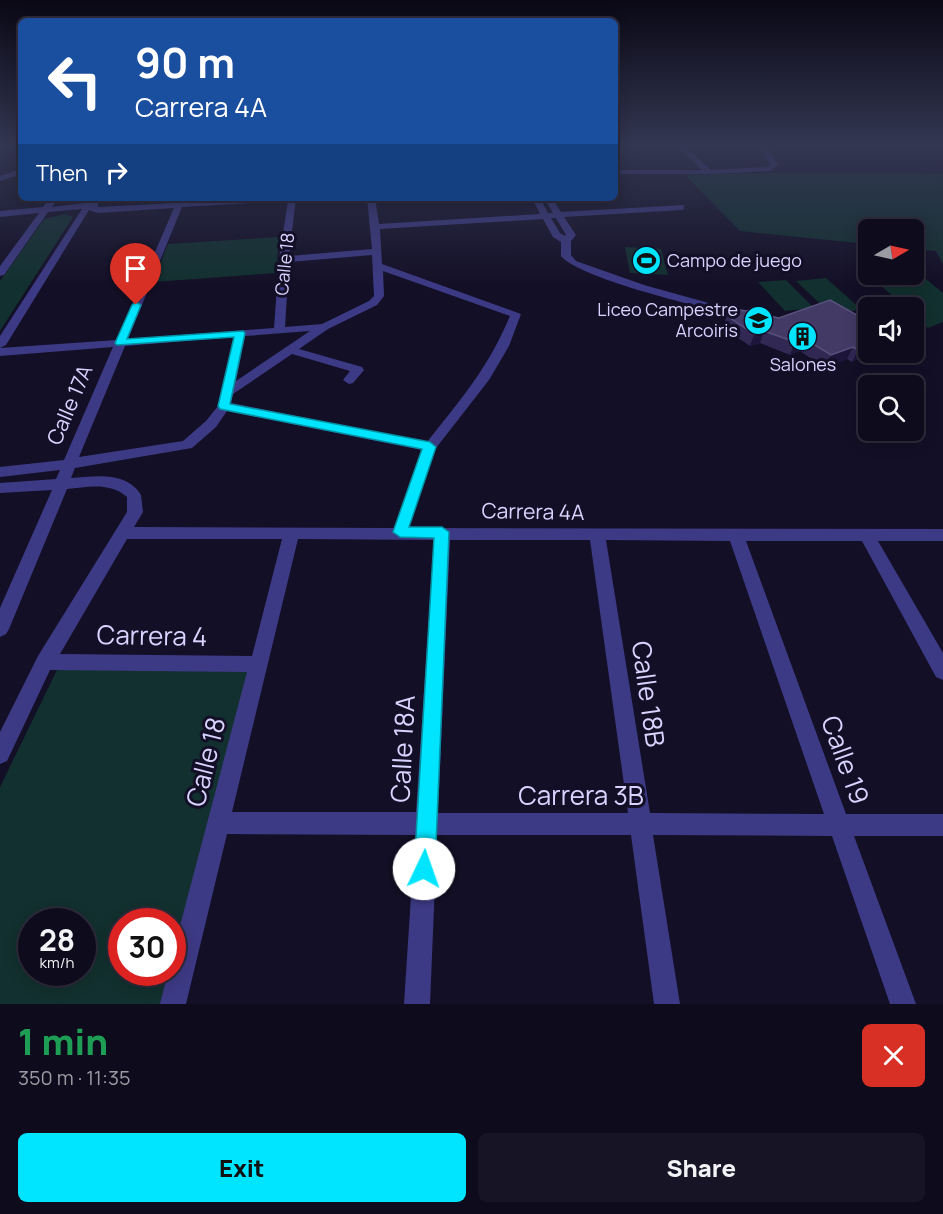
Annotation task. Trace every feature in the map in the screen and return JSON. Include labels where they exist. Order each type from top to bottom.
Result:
[{"type":"street","points":[[0,273],[52,201]]},
{"type":"street","points":[[90,202],[98,210],[172,201]]},
{"type":"street","name":"Calle 17A","points":[[0,629],[180,201]]},
{"type":"street","name":"Calle 18","points":[[279,331],[290,201]]},
{"type":"street","points":[[0,472],[175,448],[187,445],[199,437],[225,400],[324,327],[373,303],[379,296],[371,201]]},
{"type":"street","points":[[538,201],[556,235],[566,242]]},
{"type":"street","points":[[550,201],[571,235],[566,242],[566,256],[573,263],[640,287],[712,307]]},
{"type":"street","points":[[0,212],[46,209],[90,202]]},
{"type":"street","points":[[0,345],[90,202]]},
{"type":"street","points":[[375,227],[681,207]]},
{"type":"street","points":[[284,260],[376,259],[516,314],[503,346],[483,380],[430,447],[400,532]]},
{"type":"street","points":[[0,352],[324,327]]},
{"type":"street","points":[[225,400],[240,333]]},
{"type":"street","points":[[290,350],[358,370],[349,380]]},
{"type":"street","points":[[225,400],[430,447]]},
{"type":"street","points":[[0,488],[62,482],[100,481],[122,484],[134,495],[135,512],[7,727],[0,754]]},
{"type":"street","name":"Carrera 4A","points":[[122,533],[442,532],[943,536]]},
{"type":"street","name":"Calle 18A","points":[[417,1004],[442,532]]},
{"type":"street","name":"Calle 18","points":[[173,1004],[292,533]]},
{"type":"street","name":"Calle 18B","points":[[597,534],[667,1004]]},
{"type":"street","name":"Calle 19","points":[[736,535],[903,1004]]},
{"type":"street","points":[[867,535],[943,671]]},
{"type":"street","name":"Carrera 4","points":[[45,662],[259,664]]},
{"type":"street","name":"Carrera 3B","points":[[219,823],[943,825]]},
{"type":"green space","points":[[703,193],[943,193],[943,264],[936,251],[924,250],[924,219],[858,219],[858,243],[740,231]]},
{"type":"green space","points":[[65,214],[73,217],[0,331],[0,281],[44,219]]},
{"type":"green space","points":[[279,237],[276,273],[153,282],[168,244]]},
{"type":"green space","name":"Campo de juego","points":[[625,247],[661,249],[668,275],[630,273]]},
{"type":"green space","points":[[924,277],[943,293],[943,322],[928,328],[924,324],[924,297],[894,297],[880,285],[924,285]]},
{"type":"green space","points":[[826,278],[858,306],[858,310],[830,313],[796,281]]},
{"type":"green space","points":[[786,280],[814,308],[785,311],[758,282]]},
{"type":"green space","points":[[250,669],[186,921],[186,908],[108,908],[108,986],[170,986],[165,1004],[0,1004],[0,787],[57,670]]},
{"type":"building","points":[[830,300],[858,316],[858,350],[853,347],[831,355],[805,339],[795,342],[764,331],[754,334],[727,316],[729,308],[746,311],[753,309],[760,314],[779,318]]},
{"type":"place","name":"Campo de juego","points":[[646,261]]},
{"type":"place","name":"Liceo Campestre Arcoiris","points":[[759,320]]},
{"type":"place","name":"Salones","points":[[803,336]]},
{"type":"route","points":[[136,305],[120,343],[240,333],[224,406],[430,447],[400,532],[442,532],[424,869]]}]
